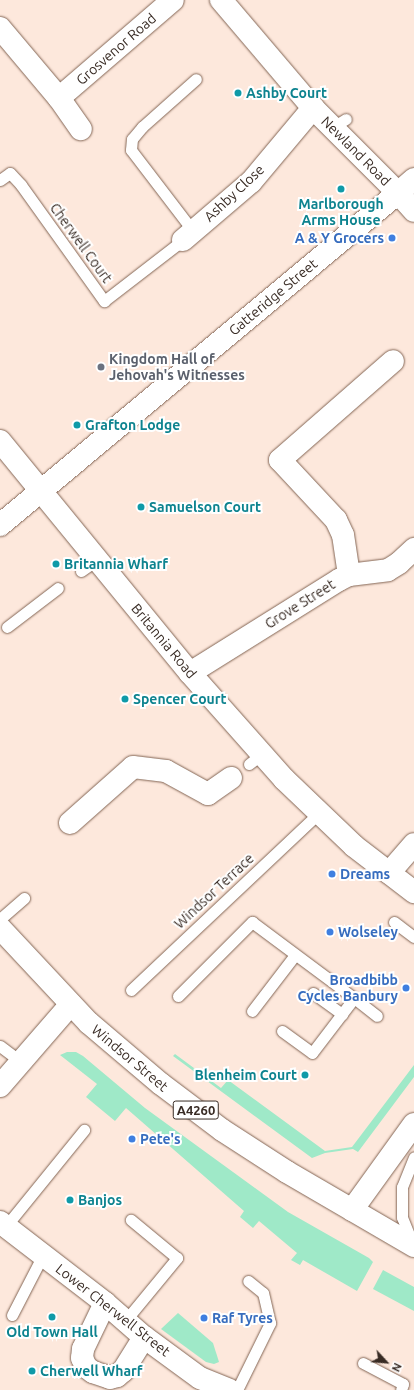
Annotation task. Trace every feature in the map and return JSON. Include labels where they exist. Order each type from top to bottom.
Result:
[{"type":"street","name":"Grosvenor Road","points":[[58,98],[174,0]]},
{"type":"street","name":"Newland Road","points":[[221,0],[314,108],[340,123],[406,186],[414,211]]},
{"type":"street","points":[[0,28],[82,129]]},
{"type":"street","name":"Ashby Close","points":[[188,235],[251,182],[314,108]]},
{"type":"street","name":"Gatteridge Street","points":[[0,525],[406,186]]},
{"type":"street","points":[[349,575],[343,535],[336,520],[280,460],[393,361]]},
{"type":"street","name":"Britannia Road","points":[[0,441],[40,492],[89,565],[190,673],[256,759],[354,846],[414,892]]},
{"type":"street","name":"Grove Street","points":[[190,673],[349,575],[388,570],[399,563],[414,549]]},
{"type":"street","points":[[70,823],[134,767],[166,771],[208,794],[231,778]]},
{"type":"street","points":[[389,873],[414,844]]},
{"type":"street","name":"A4260","points":[[0,928],[64,997]]},
{"type":"street","points":[[0,1086],[21,1062],[64,997]]},
{"type":"street","name":"Windsor Street","points":[[64,997],[89,1023],[161,1084],[222,1130],[287,1172],[352,1210]]},
{"type":"street","points":[[352,1210],[414,1124]]},
{"type":"street","name":"A4260","points":[[352,1210],[413,1246]]},
{"type":"street","name":"Lower Cherwell Street","points":[[3,1224],[105,1303],[144,1337],[200,1378],[224,1389]]},
{"type":"street","points":[[105,1303],[83,1349],[82,1358],[86,1367],[92,1372],[110,1378],[117,1376],[123,1371],[144,1337]]},
{"type":"lane","points":[[188,235],[131,150],[132,140],[142,127],[196,79]]},
{"type":"lane","name":"Cherwell Court","points":[[0,180],[10,173],[21,185],[104,300],[188,235]]},
{"type":"lane","points":[[7,627],[58,588]]},
{"type":"lane","name":"Windsor Terrace","points":[[131,990],[318,814]]},
{"type":"lane","points":[[0,919],[24,898]]},
{"type":"lane","points":[[178,996],[252,922],[377,1016]]},
{"type":"lane","points":[[394,922],[414,937]]},
{"type":"lane","points":[[252,1011],[296,955]]},
{"type":"lane","points":[[313,992],[342,1014]]},
{"type":"lane","points":[[282,1031],[312,1053],[354,998]]},
{"type":"lane","points":[[0,1046],[21,1062]]},
{"type":"lane","points":[[3,1224],[84,1130]]},
{"type":"lane","points":[[413,1246],[402,1217],[402,1187],[414,1157]]},
{"type":"lane","points":[[125,1321],[177,1258],[131,1220]]},
{"type":"lane","points":[[12,1315],[43,1255]]},
{"type":"lane","points":[[224,1389],[270,1324],[263,1293],[248,1281]]},
{"type":"lane","points":[[362,1363],[403,1384],[401,1390]]},
{"type":"green space","points":[[67,1052],[76,1052],[83,1056],[145,1108],[288,1212],[369,1258],[373,1262],[357,1291],[303,1260],[300,1265],[291,1260],[297,1253],[259,1221],[253,1228],[240,1217],[244,1211],[126,1108],[115,1121],[86,1097],[97,1084],[60,1055]]},
{"type":"green space","points":[[175,1054],[221,1088],[228,1080],[325,1151],[352,1147],[414,1065],[414,1077],[358,1152],[353,1149],[325,1153],[312,1158],[173,1056]]},
{"type":"green space","points":[[383,1270],[414,1287],[414,1311],[373,1289]]},
{"type":"green space","points":[[178,1313],[213,1343],[219,1362],[214,1364],[206,1362],[161,1329]]},
{"type":"place","name":"Ashby Court","points":[[238,93]]},
{"type":"place","name":"Marlborough Arms House","points":[[341,189]]},
{"type":"place","name":"A & Y Grocers","points":[[392,238]]},
{"type":"place","name":"Kingdom Hall of Jehovah's Witnesses","points":[[101,367]]},
{"type":"place","name":"Grafton Lodge","points":[[77,425]]},
{"type":"place","name":"Samuelson Court","points":[[141,507]]},
{"type":"place","name":"Britannia Wharf","points":[[56,564]]},
{"type":"place","name":"Spencer Court","points":[[125,699]]},
{"type":"place","name":"Dreams","points":[[332,874]]},
{"type":"place","name":"Wolseley","points":[[330,932]]},
{"type":"place","name":"Broadbibb Cycles Banbury","points":[[406,988]]},
{"type":"place","name":"Blenheim Court","points":[[305,1075]]},
{"type":"place","name":"Pete's","points":[[132,1139]]},
{"type":"place","name":"Banjos","points":[[70,1200]]},
{"type":"place","name":"Old Town Hall","points":[[52,1317]]},
{"type":"place","name":"Raf Tyres","points":[[204,1318]]},
{"type":"place","name":"Cherwell Wharf","points":[[32,1371]]}]
